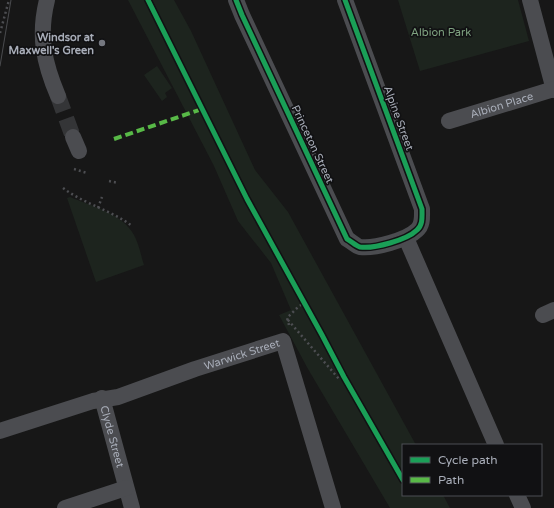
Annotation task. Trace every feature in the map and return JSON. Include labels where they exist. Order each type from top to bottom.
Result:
[{"type":"street","points":[[47,0],[42,32],[43,51],[51,79],[58,96]]},
{"type":"street","name":"Princeton Street","points":[[236,0],[258,51],[347,239],[359,247],[373,246],[406,238]]},
{"type":"street","name":"Alpine Street","points":[[345,0],[422,209],[422,221],[418,230],[406,238]]},
{"type":"street","points":[[530,0],[554,89]]},
{"type":"street","name":"Albion Place","points":[[449,121],[554,89]]},
{"type":"street","points":[[406,238],[496,444]]},
{"type":"street","name":"Warwick Street","points":[[102,398],[118,396],[195,369],[283,341],[333,508]]},
{"type":"street","name":"Clyde Street","points":[[0,431],[102,398],[132,508]]},
{"type":"street","points":[[65,508],[126,488]]},
{"type":"street","points":[[517,496],[523,508]]},
{"type":"path","points":[[0,33],[9,0]]},
{"type":"path","points":[[74,169],[87,173]]},
{"type":"path","points":[[109,181],[118,184]]},
{"type":"path","points":[[62,188],[75,197],[122,218],[132,226]]},
{"type":"path","points":[[98,208],[102,197]]},
{"type":"path","points":[[300,296],[308,310]]},
{"type":"path","points":[[290,325],[287,318],[304,303]]},
{"type":"path","points":[[288,320],[339,379],[344,377]]},
{"type":"path","points":[[340,370],[348,384]]},
{"type":"green space","points":[[128,0],[174,0],[191,31],[255,170],[288,212],[415,444],[402,444],[402,496],[444,496],[450,508],[390,508],[308,369],[279,315],[291,310],[271,263],[238,221],[214,166]]},
{"type":"green space","name":"Albion Park","points":[[398,0],[518,0],[529,41],[420,71]]},
{"type":"green space","points":[[157,66],[172,88],[165,93],[167,97],[162,101],[144,75]]},
{"type":"green space","points":[[70,197],[105,211],[129,227],[139,246],[144,265],[96,282],[67,198]]},
{"type":"tunnel","points":[[58,96],[73,137]]},
{"type":"tram line","points":[[0,66],[11,0]]},
{"type":"marked path","points":[[114,139],[202,109]]},
{"type":"cycle path","points":[[148,0],[247,199],[344,377],[402,478]]},
{"type":"cycle path","points":[[236,0],[347,239],[360,247],[373,247],[390,243],[412,234],[420,226],[422,221],[422,209],[345,0]]},
{"type":"place","name":"Windsor at Maxwell's Green","points":[[102,43]]}]
